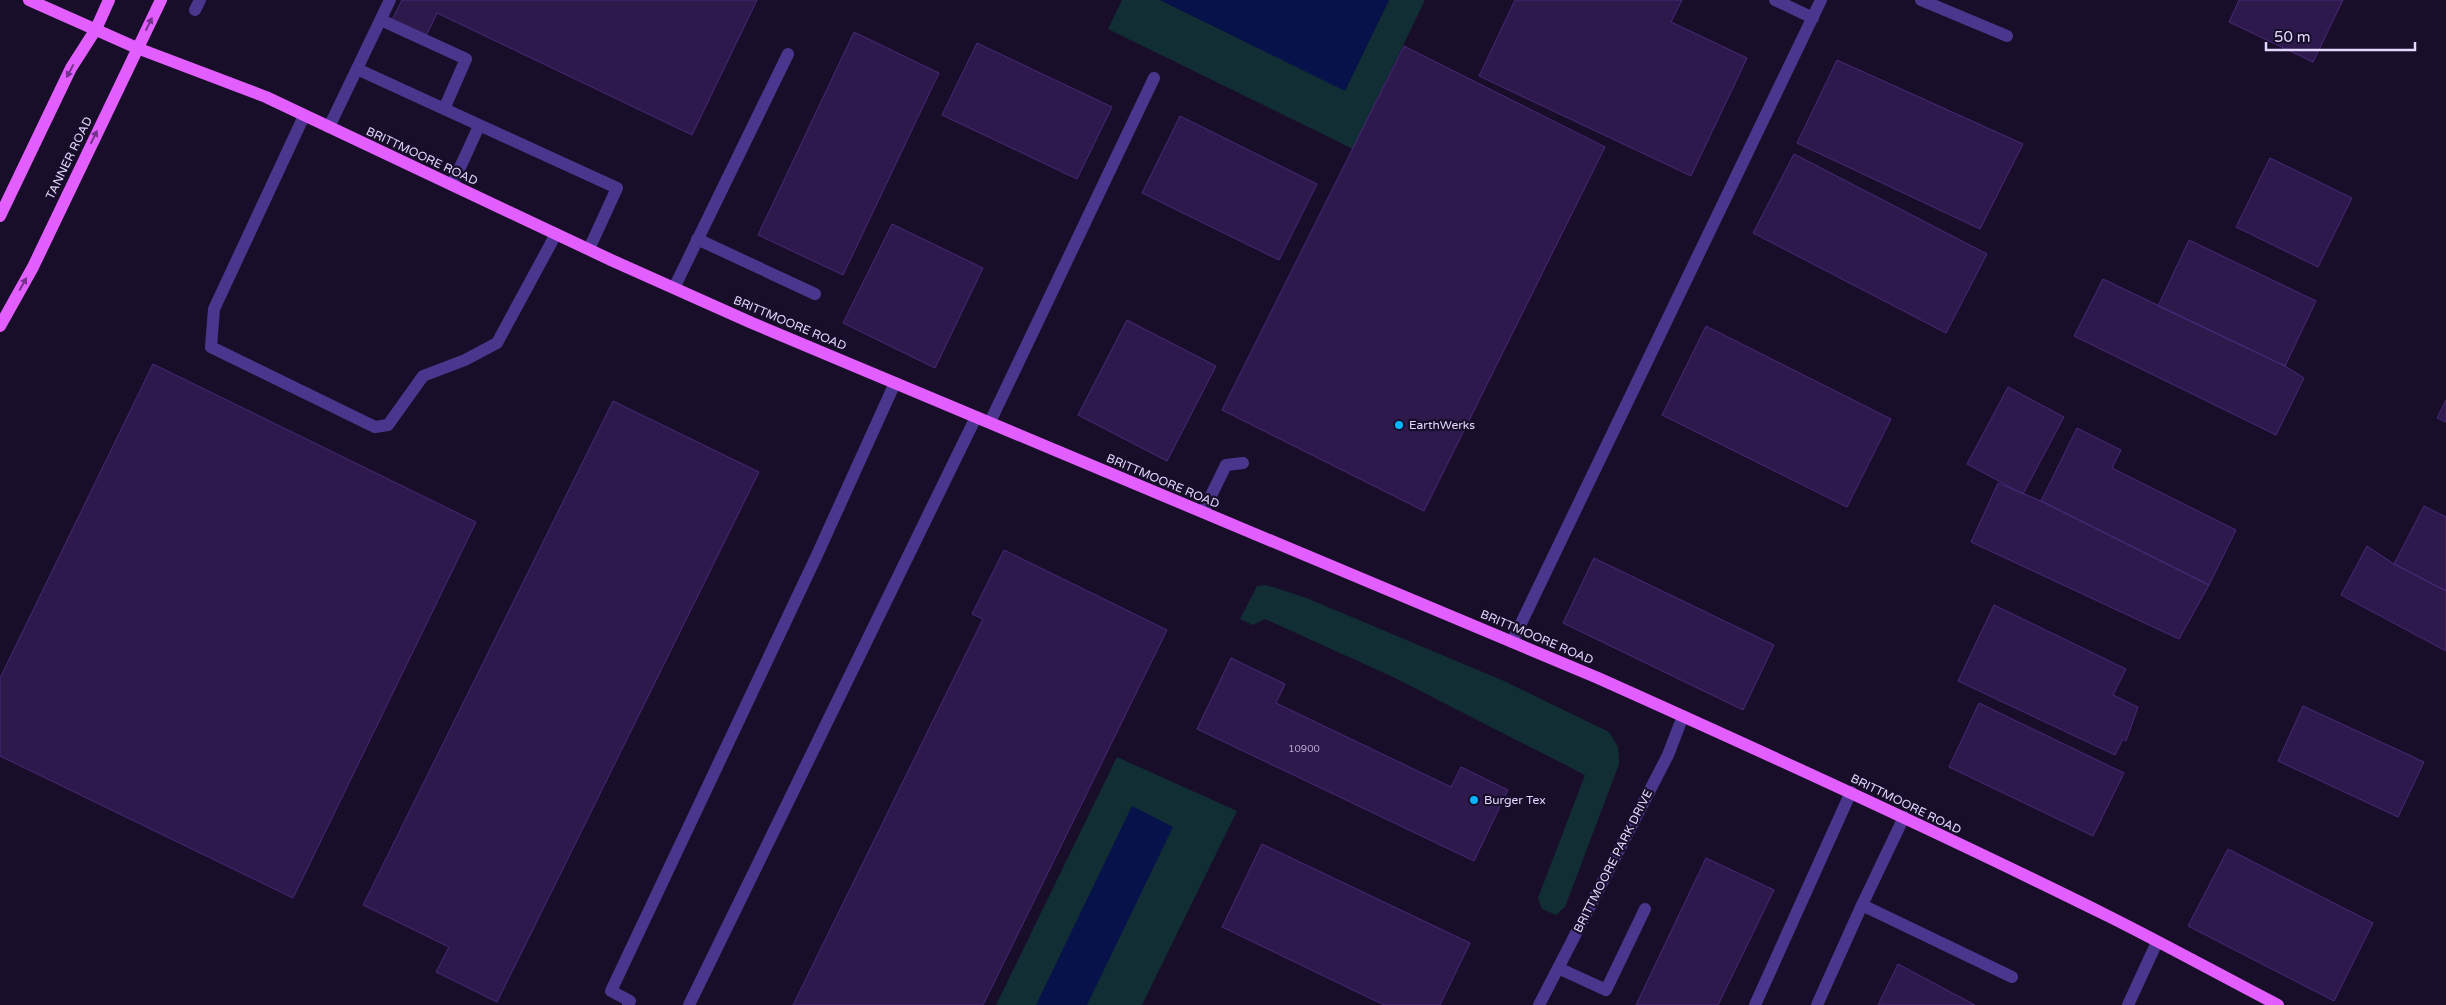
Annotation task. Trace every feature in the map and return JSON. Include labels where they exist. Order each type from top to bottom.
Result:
[{"type":"main road","name":"BRITTMOORE ROAD","points":[[30,0],[137,48],[266,98],[674,288],[1684,716],[1904,817],[2157,942],[2278,1005]]},
{"type":"main road","points":[[0,216],[71,68],[96,29],[109,0]]},
{"type":"main road","name":"TANNER ROAD","points":[[0,326],[33,267],[161,0]]},
{"type":"street","points":[[329,127],[390,0]]},
{"type":"street","points":[[1774,0],[1813,18]]},
{"type":"street","points":[[1512,642],[1821,0]]},
{"type":"street","points":[[1921,0],[2007,36]]},
{"type":"street","points":[[381,20],[466,59],[444,110]]},
{"type":"street","points":[[674,288],[788,54]]},
{"type":"street","points":[[357,69],[617,188],[589,249]]},
{"type":"street","points":[[990,422],[1154,78]]},
{"type":"street","points":[[304,116],[214,309],[211,347],[375,427],[388,425],[423,376],[465,360],[497,343],[556,234]]},
{"type":"street","points":[[452,185],[479,126]]},
{"type":"street","points":[[697,239],[815,294]]},
{"type":"street","points":[[628,1005],[630,1001],[611,991],[896,383]]},
{"type":"street","points":[[690,1005],[976,416]]},
{"type":"street","points":[[1203,512],[1226,466],[1243,463]]},
{"type":"street","name":"BRITTMOORE PARK DRIVE","points":[[1539,1005],[1668,755],[1684,716]]},
{"type":"street","points":[[1754,1005],[1851,792]]},
{"type":"street","points":[[1817,1005],[1904,817]]},
{"type":"street","points":[[1862,906],[2012,977]]},
{"type":"street","points":[[1558,968],[1606,990],[1646,909]]},
{"type":"street","points":[[2128,1005],[2157,942]]},
{"type":"green space","points":[[1122,0],[1160,0],[1345,90],[1389,0],[1425,0],[1353,149],[1108,29]]},
{"type":"green space","points":[[1266,585],[1304,597],[1504,681],[1609,732],[1618,747],[1619,764],[1565,907],[1556,915],[1542,909],[1538,898],[1585,775],[1395,678],[1265,619],[1253,625],[1240,619],[1257,586]]},
{"type":"green space","points":[[1117,757],[1237,811],[1142,1005],[996,1005]]},
{"type":"shaded area","points":[[1160,0],[1389,0],[1345,91]]},
{"type":"shaded area","points":[[1132,806],[1173,827],[1087,1005],[1036,1005]]},
{"type":"building","points":[[402,0],[757,0],[692,135],[437,13],[426,36],[392,20]]},
{"type":"building","points":[[1515,0],[1682,0],[1671,22],[1747,58],[1691,176],[1479,76]]},
{"type":"building","points":[[2239,0],[2343,0],[2313,62],[2229,22]]},
{"type":"building","points":[[854,32],[939,73],[843,275],[758,235]]},
{"type":"building","points":[[977,43],[1112,107],[1077,179],[942,115]]},
{"type":"building","points":[[1404,46],[1605,147],[1424,511],[1222,410]]},
{"type":"building","points":[[1837,60],[2023,144],[1980,229],[1797,143]]},
{"type":"building","points":[[1180,116],[1317,184],[1279,260],[1142,193]]},
{"type":"building","points":[[1794,154],[1987,254],[1946,333],[1753,233]]},
{"type":"building","points":[[2270,158],[2352,198],[2318,267],[2236,227]]},
{"type":"building","points":[[892,224],[983,268],[935,368],[843,323]]},
{"type":"building","points":[[2189,240],[2316,301],[2285,366],[2158,306]]},
{"type":"building","points":[[2103,279],[2285,366],[2304,378],[2276,435],[2074,336]]},
{"type":"building","points":[[1127,320],[1216,366],[1167,461],[1078,415]]},
{"type":"building","points":[[1706,326],[1891,419],[1847,507],[1662,415]]},
{"type":"building","points":[[153,364],[476,522],[293,898],[0,756],[0,678]]},
{"type":"building","points":[[2008,387],[2064,417],[2023,494],[1967,464]]},
{"type":"building","points":[[2446,400],[2446,422],[2437,418]]},
{"type":"building","points":[[613,401],[759,472],[497,1002],[436,972],[449,947],[363,905]]},
{"type":"building","points":[[2077,428],[2121,450],[2112,468],[2236,530],[2209,585],[2041,501]]},
{"type":"building","points":[[1998,483],[2041,501],[2209,585],[2179,639],[1971,542]]},
{"type":"building","points":[[2424,506],[2446,517],[2446,591],[2394,564]]},
{"type":"building","points":[[2367,546],[2394,564],[2446,591],[2446,651],[2341,595]]},
{"type":"building","points":[[1004,550],[1167,630],[983,1005],[793,1005],[983,619],[972,614]]},
{"type":"building","points":[[1594,558],[1774,645],[1743,710],[1563,623]]},
{"type":"building","points":[[1994,605],[2126,669],[2113,695],[2138,707],[2126,741],[2123,739],[2115,755],[1958,681]]},
{"type":"building","points":[[1231,658],[1285,684],[1276,703],[1451,787],[1461,767],[1508,790],[1474,861],[1197,729]]},
{"type":"building","points":[[1979,703],[2124,773],[2093,836],[1949,767]]},
{"type":"building","points":[[2303,706],[2424,762],[2398,817],[2278,761]]},
{"type":"building","points":[[1262,844],[1470,943],[1440,1005],[1384,1005],[1222,927]]},
{"type":"building","points":[[2228,849],[2373,923],[2334,1001],[2188,926]]},
{"type":"building","points":[[1706,858],[1774,890],[1718,1005],[1636,1005]]},
{"type":"building","points":[[1898,964],[1975,1005],[1878,1005]]},
{"type":"place","name":"EarthWerks","points":[[1399,425]]},
{"type":"place","name":"Burger Tex","points":[[1474,800]]}]
